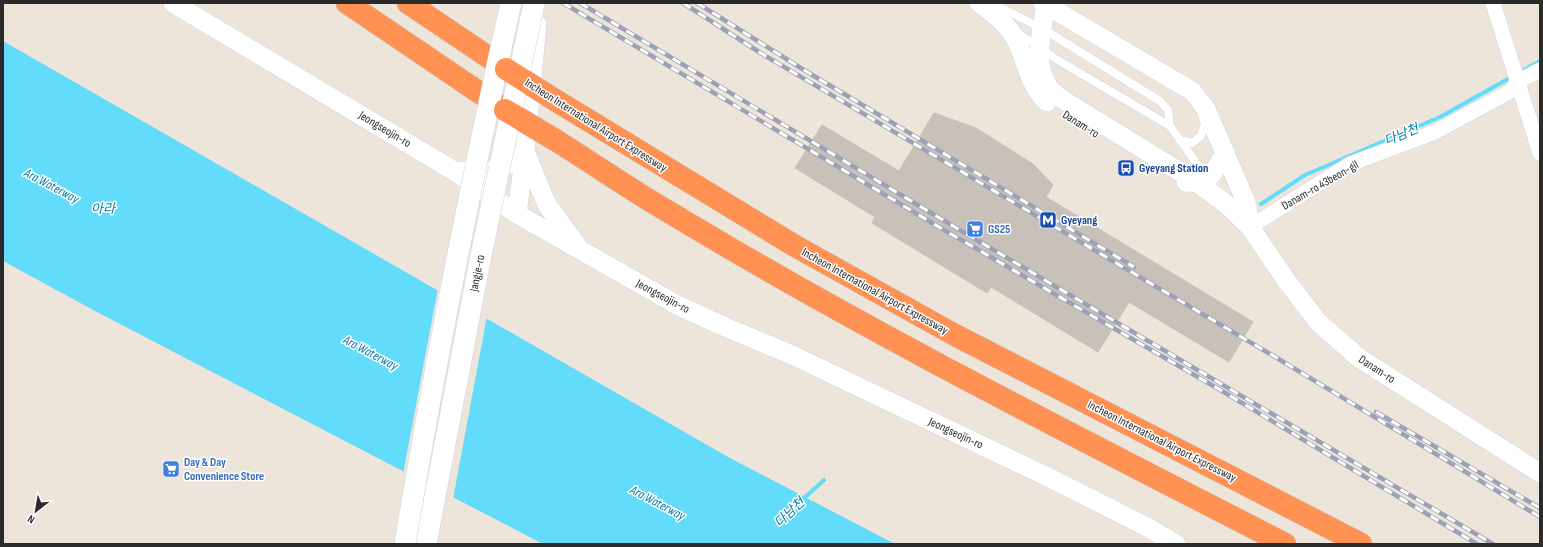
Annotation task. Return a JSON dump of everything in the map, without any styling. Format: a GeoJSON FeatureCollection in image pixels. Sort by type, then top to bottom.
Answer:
{"type":"FeatureCollection","features":[{"type":"Feature","properties":{"kind":"highway"},"geometry":{"type":"LineString","coordinates":[[348,3],[505,110],[668,212],[814,297],[968,381],[1285,544]]}},
{"type":"Feature","properties":{"kind":"highway","name":"Incheon International Airport Expressway"},"geometry":{"type":"LineString","coordinates":[[408,3],[555,100],[795,246],[933,323],[1361,544]]}},
{"type":"Feature","properties":{"kind":"main road","name":"Jangje-ro"},"geometry":{"type":"LineString","coordinates":[[405,544],[446,316],[484,127],[511,3]]}},
{"type":"Feature","properties":{"kind":"main road","name":"Jangje-ro"},"geometry":{"type":"LineString","coordinates":[[426,544],[478,265],[534,3]]}},
{"type":"Feature","properties":{"kind":"street","name":"Jeongseojin-ro"},"geometry":{"type":"LineString","coordinates":[[174,3],[454,171],[517,214],[677,305],[792,355],[1045,475],[1147,527],[1176,544]]}},
{"type":"Feature","properties":{"kind":"street"},"geometry":{"type":"LineString","coordinates":[[517,214],[540,3]]}},
{"type":"Feature","properties":{"kind":"street","name":"Danam-ro"},"geometry":{"type":"LineString","coordinates":[[978,3],[1004,24],[1017,41],[1030,79],[1039,95],[1048,104],[1070,119],[1174,180],[1225,203]]}},
{"type":"Feature","properties":{"kind":"street"},"geometry":{"type":"LineString","coordinates":[[1493,3],[1540,153]]}},
{"type":"Feature","properties":{"kind":"street","name":"Danam-ro"},"geometry":{"type":"LineString","coordinates":[[1250,227],[1246,202],[1206,110],[1192,91],[1044,4],[1043,29],[1039,48],[1040,69],[1050,89],[1068,103],[1202,181],[1250,227],[1286,280],[1318,322],[1359,358],[1540,473]]}},
{"type":"Feature","properties":{"kind":"street","name":"Danam-ro 43beon-gil"},"geometry":{"type":"LineString","coordinates":[[1250,227],[1350,164],[1435,132],[1511,91],[1516,77],[1540,70]]}},
{"type":"Feature","properties":{"kind":"street"},"geometry":{"type":"LineString","coordinates":[[454,171],[485,173],[507,165],[525,151]]}},
{"type":"Feature","properties":{"kind":"street"},"geometry":{"type":"LineString","coordinates":[[525,151],[547,205],[581,250]]}},
{"type":"Feature","properties":{"kind":"street"},"geometry":{"type":"LineString","coordinates":[[1174,180],[1202,181],[1217,170],[1224,152]]}},
{"type":"Feature","properties":{"kind":"lane"},"geometry":{"type":"LineString","coordinates":[[986,3],[1006,10],[1043,29],[1160,101],[1168,110],[1170,126]]}},
{"type":"Feature","properties":{"kind":"lane"},"geometry":{"type":"LineString","coordinates":[[1004,24],[1039,48],[1170,126],[1180,140],[1202,181]]}},
{"type":"Feature","properties":{"kind":"lane"},"geometry":{"type":"LineString","coordinates":[[1180,140],[1192,143],[1201,136],[1205,123],[1192,91]]}},
{"type":"Feature","properties":{"kind":"water","name":"아라"},"geometry":{"type":"Polygon","coordinates":[[[3,41],[728,457],[895,544],[543,544],[95,311],[3,261],[3,41]]]}},
{"type":"Feature","properties":{"kind":"pier"},"geometry":{"type":"Polygon","coordinates":[[[438,288],[487,316],[453,499],[403,474],[438,288]]]}},
{"type":"Feature","properties":{"kind":"building"},"geometry":{"type":"Polygon","coordinates":[[[934,113],[976,128],[1033,164],[1053,185],[1046,197],[1253,322],[1229,362],[1129,302],[1098,352],[991,287],[987,293],[872,223],[875,217],[795,168],[822,125],[899,171],[934,113]]]}},
{"type":"Feature","properties":{"kind":"waterway","name":"다남천"},"geometry":{"type":"LineString","coordinates":[[1261,204],[1305,175],[1440,117],[1540,61]]}},
{"type":"Feature","properties":{"kind":"waterway","name":"다남천"},"geometry":{"type":"LineString","coordinates":[[802,500],[824,480]]}},
{"type":"Feature","properties":{"kind":"railway"},"geometry":{"type":"LineString","coordinates":[[563,3],[944,230],[1222,391],[1477,544]]}},
{"type":"Feature","properties":{"kind":"railway"},"geometry":{"type":"LineString","coordinates":[[580,3],[948,223],[1493,544]]}},
{"type":"Feature","properties":{"kind":"railway"},"geometry":{"type":"LineString","coordinates":[[683,3],[759,52],[1277,358],[1540,517]]}},
{"type":"Feature","properties":{"kind":"railway"},"geometry":{"type":"LineString","coordinates":[[697,3],[804,70],[1134,267]]}},
{"type":"Feature","properties":{"kind":"railway"},"geometry":{"type":"LineString","coordinates":[[1376,412],[1540,508]]}},
{"type":"Feature","properties":{"kind":"place","name":"Gyeyang Station"},"geometry":{"type":"Point","coordinates":[1126,168]}},
{"type":"Feature","properties":{"kind":"place","name":"Gyeyang"},"geometry":{"type":"Point","coordinates":[1048,220]}},
{"type":"Feature","properties":{"kind":"place","name":"GS25"},"geometry":{"type":"Point","coordinates":[975,229]}},
{"type":"Feature","properties":{"kind":"place","name":"Day & Day Convenience Store"},"geometry":{"type":"Point","coordinates":[171,469]}},
{"type":"Feature","properties":{"kind":"water label","name":"Ara Waterway"},"geometry":{"type":"Point","coordinates":[52,185]}},
{"type":"Feature","properties":{"kind":"water label","name":"Ara Waterway"},"geometry":{"type":"Point","coordinates":[371,352]}},
{"type":"Feature","properties":{"kind":"water label","name":"Ara Waterway"},"geometry":{"type":"Point","coordinates":[658,502]}}]}
